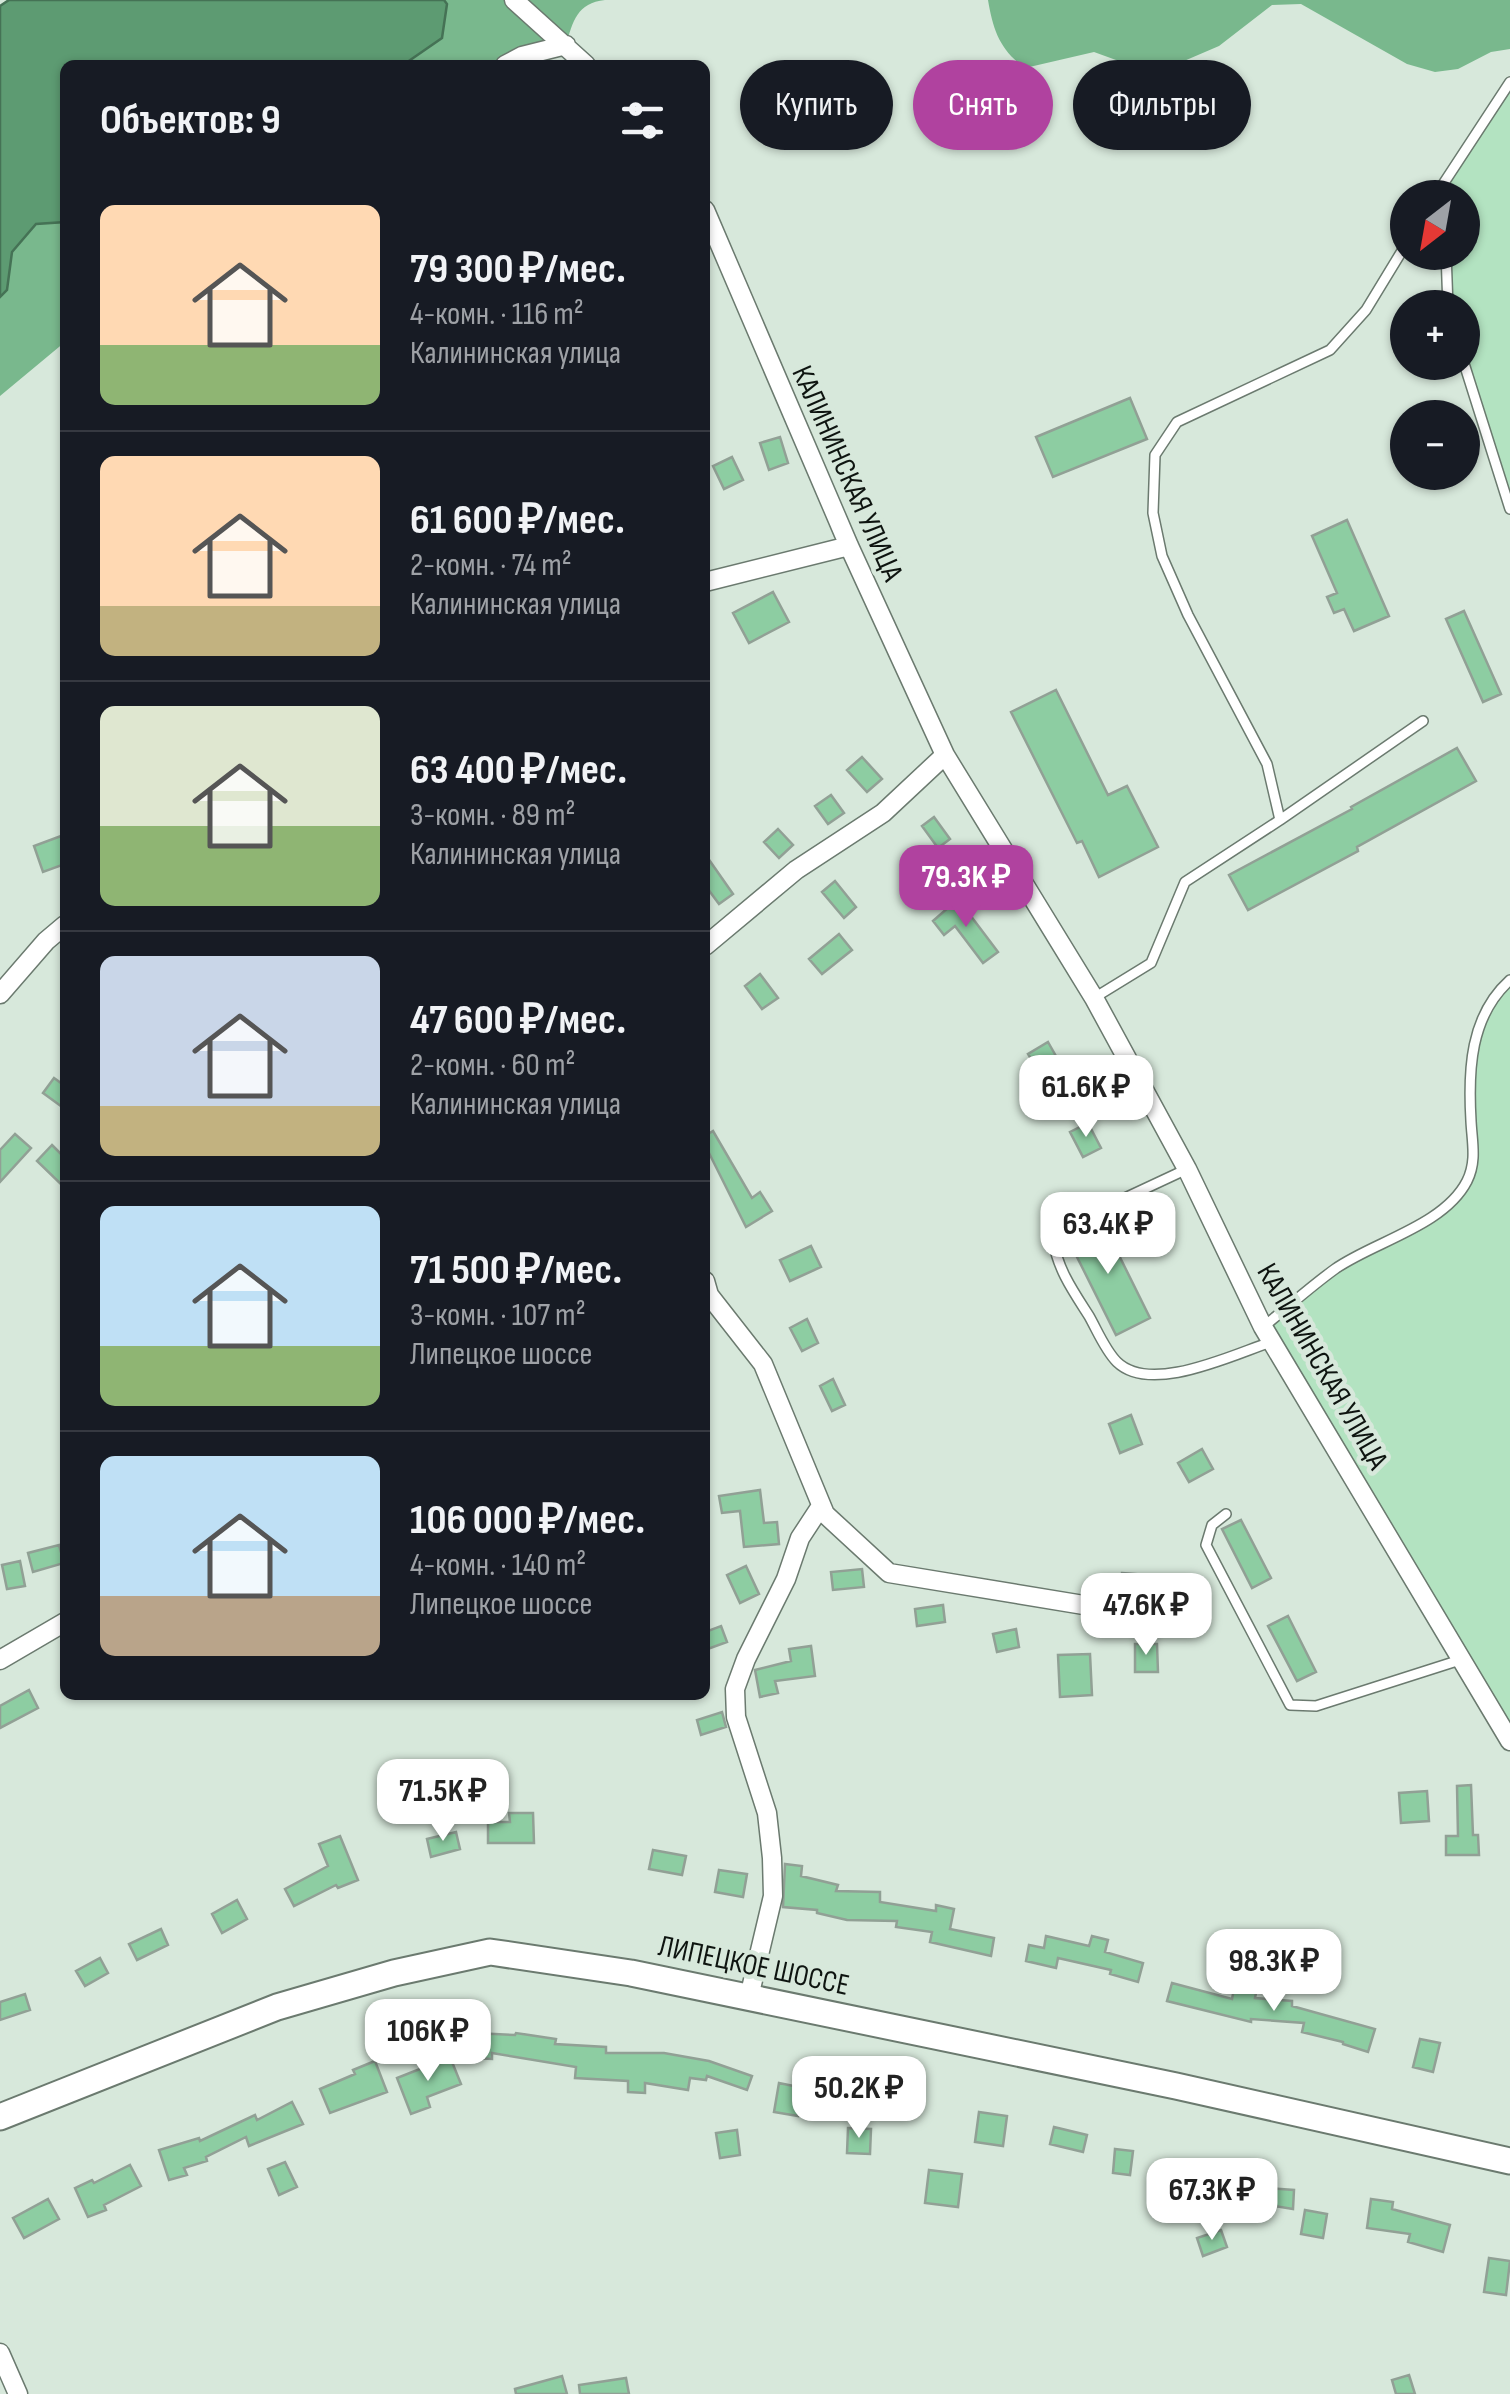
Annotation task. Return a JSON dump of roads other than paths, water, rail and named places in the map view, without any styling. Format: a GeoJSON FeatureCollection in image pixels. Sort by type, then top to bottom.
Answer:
{"type":"FeatureCollection","features":[{"type":"Feature","properties":{"kind":"street"},"geometry":{"type":"LineString","coordinates":[[514,0],[581,60]]}},
{"type":"Feature","properties":{"kind":"street"},"geometry":{"type":"LineString","coordinates":[[514,60],[566,45]]}},
{"type":"Feature","properties":{"kind":"street","name":"КАЛИНИНСКАЯ УЛИЦА"},"geometry":{"type":"LineString","coordinates":[[710,222],[848,546],[945,755],[1094,998],[1187,1169],[1268,1334],[1510,1741]]}},
{"type":"Feature","properties":{"kind":"street"},"geometry":{"type":"LineString","coordinates":[[710,581],[848,546]]}},
{"type":"Feature","properties":{"kind":"street"},"geometry":{"type":"LineString","coordinates":[[710,942],[796,870],[883,814],[945,755]]}},
{"type":"Feature","properties":{"kind":"street"},"geometry":{"type":"LineString","coordinates":[[0,994],[60,929]]}},
{"type":"Feature","properties":{"kind":"street"},"geometry":{"type":"LineString","coordinates":[[710,1296],[763,1364],[825,1514],[888,1572],[1114,1610]]}},
{"type":"Feature","properties":{"kind":"street"},"geometry":{"type":"LineString","coordinates":[[749,1997],[772,1896],[772,1858],[767,1813],[736,1718],[735,1689],[780,1593],[800,1538],[821,1506]]}},
{"type":"Feature","properties":{"kind":"street"},"geometry":{"type":"LineString","coordinates":[[0,1660],[60,1625]]}},
{"type":"Feature","properties":{"kind":"street","name":"ЛИПЕЦКОЕ ШОССЕ"},"geometry":{"type":"LineString","coordinates":[[0,2117],[277,2007],[394,1973],[490,1952],[630,1972],[1195,2090],[1510,2161]]}},
{"type":"Feature","properties":{"kind":"street"},"geometry":{"type":"LineString","coordinates":[[0,2353],[18,2394]]}},
{"type":"Feature","properties":{"kind":"lane"},"geometry":{"type":"LineString","coordinates":[[1445,180],[1510,82]]}},
{"type":"Feature","properties":{"kind":"lane"},"geometry":{"type":"LineString","coordinates":[[1280,820],[1267,764],[1188,615],[1162,556],[1153,512],[1155,455],[1177,422],[1330,350],[1366,310],[1390,270]]}},
{"type":"Feature","properties":{"kind":"lane"},"geometry":{"type":"LineString","coordinates":[[1469,380],[1510,509]]}},
{"type":"Feature","properties":{"kind":"lane"},"geometry":{"type":"LineString","coordinates":[[1094,998],[1151,963],[1185,882],[1423,721]]}},
{"type":"Feature","properties":{"kind":"lane"},"geometry":{"type":"LineString","coordinates":[[1187,1169],[1065,1226],[1054,1240],[1058,1266],[1118,1364],[1144,1374],[1214,1364],[1268,1334],[1338,1267],[1402,1235],[1449,1203],[1467,1182],[1474,1157],[1470,1063],[1476,1035],[1493,996],[1510,980]]}},
{"type":"Feature","properties":{"kind":"lane"},"geometry":{"type":"LineString","coordinates":[[1226,1514],[1212,1525],[1206,1545],[1290,1705],[1316,1706],[1463,1659]]}}]}
